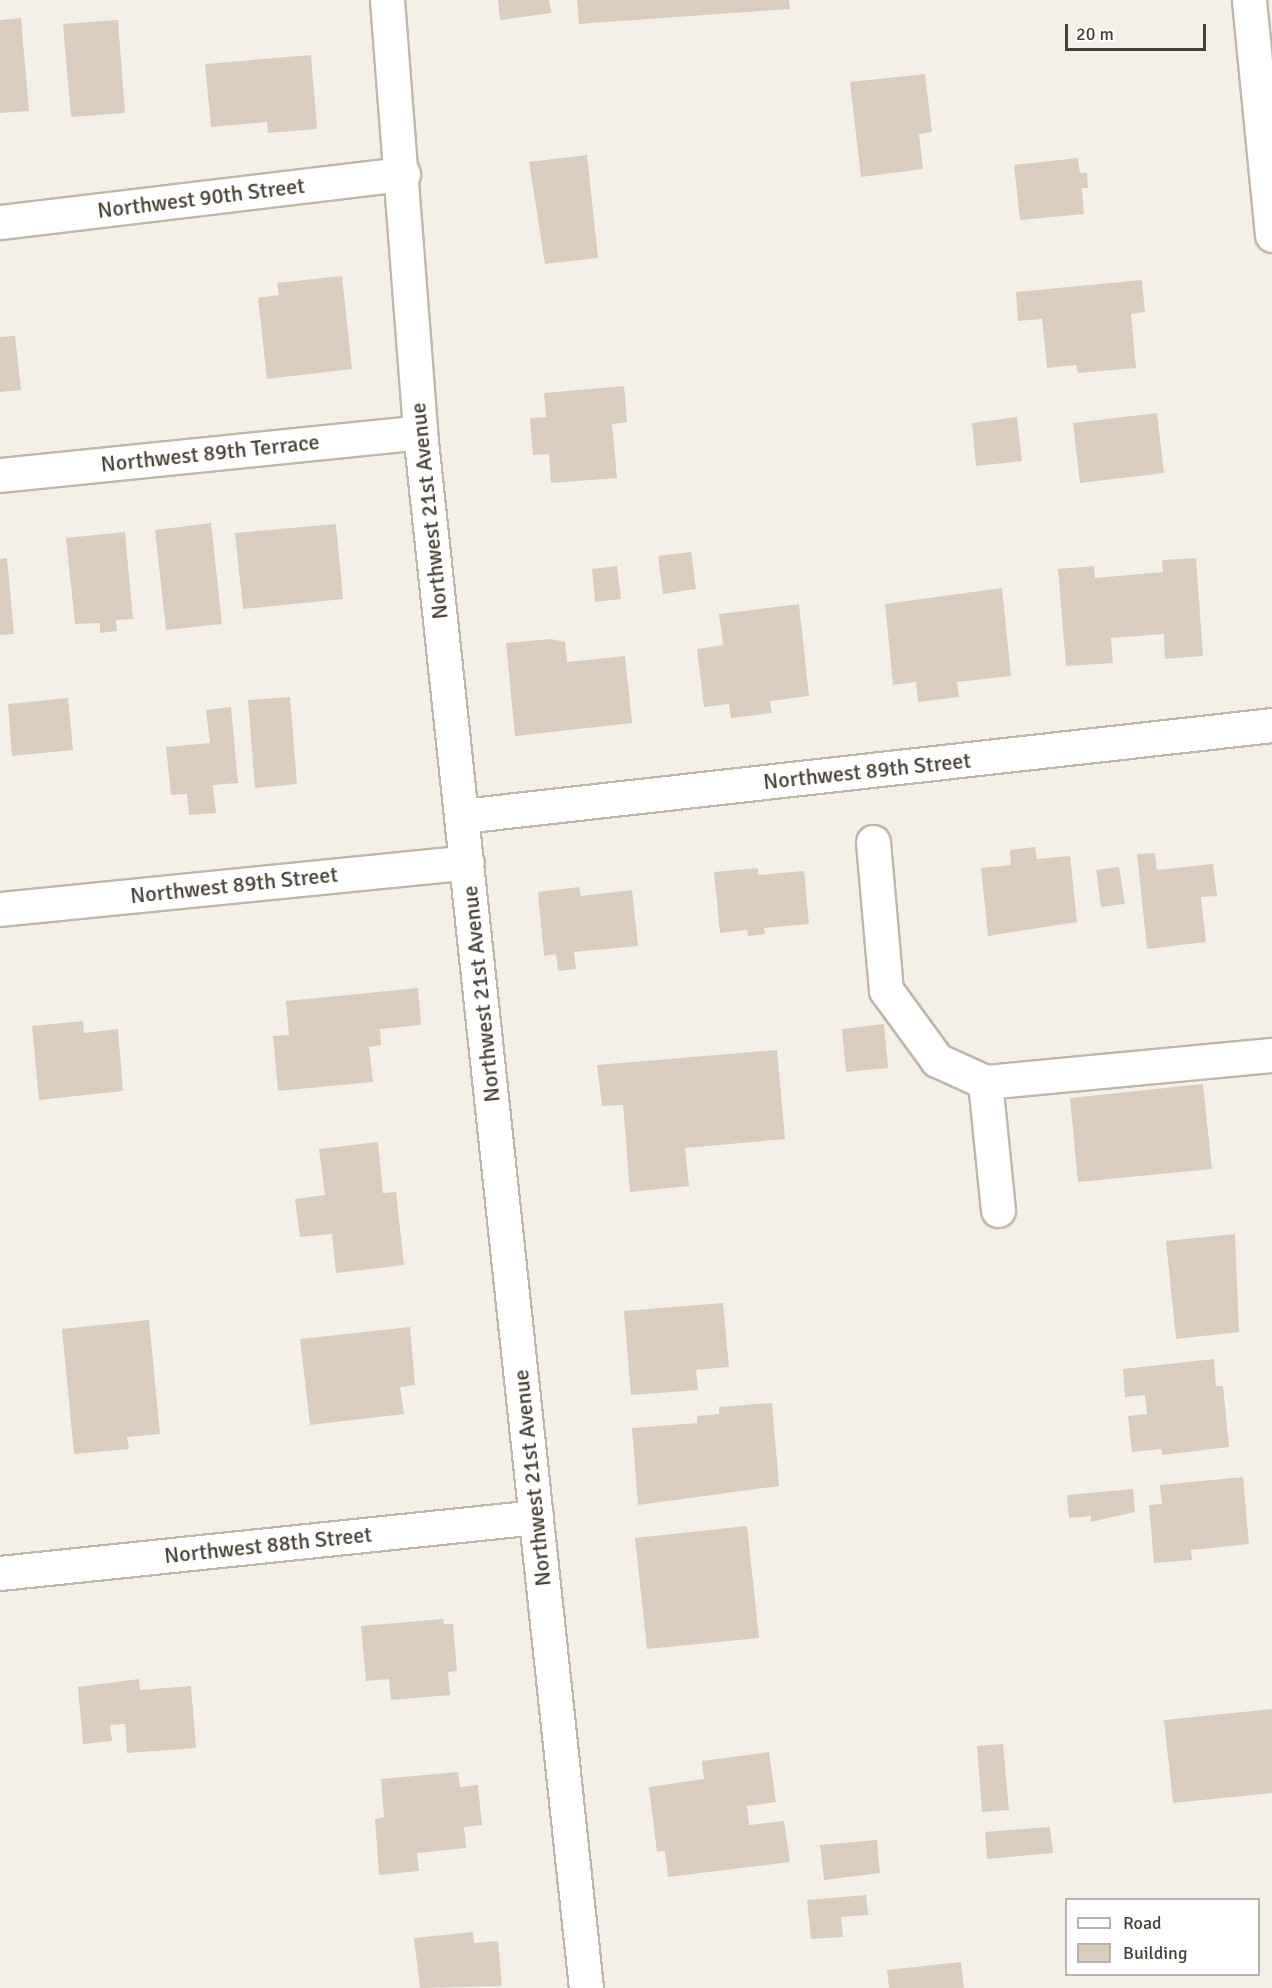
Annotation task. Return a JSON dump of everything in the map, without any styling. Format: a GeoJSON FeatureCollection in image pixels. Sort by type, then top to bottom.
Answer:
{"type":"FeatureCollection","features":[{"type":"Feature","properties":{"kind":"street","name":"Northwest 21st Avenue"},"geometry":{"type":"LineString","coordinates":[[387,0],[403,174],[420,432],[586,1988]]}},
{"type":"Feature","properties":{"kind":"street"},"geometry":{"type":"LineString","coordinates":[[1249,0],[1272,236]]}},
{"type":"Feature","properties":{"kind":"street","name":"Northwest 90th Street"},"geometry":{"type":"LineString","coordinates":[[0,222],[403,174]]}},
{"type":"Feature","properties":{"kind":"street","name":"Northwest 89th Terrace"},"geometry":{"type":"LineString","coordinates":[[0,475],[420,432]]}},
{"type":"Feature","properties":{"kind":"street","name":"Northwest 89th Street"},"geometry":{"type":"LineString","coordinates":[[462,816],[1272,725]]}},
{"type":"Feature","properties":{"kind":"street"},"geometry":{"type":"LineString","coordinates":[[873,842],[886,990],[937,1060],[985,1082],[1272,1055]]}},
{"type":"Feature","properties":{"kind":"street","name":"Northwest 89th Street"},"geometry":{"type":"LineString","coordinates":[[0,909],[467,862]]}},
{"type":"Feature","properties":{"kind":"street"},"geometry":{"type":"LineString","coordinates":[[985,1082],[998,1210]]}},
{"type":"Feature","properties":{"kind":"street","name":"Northwest 88th Street"},"geometry":{"type":"LineString","coordinates":[[0,1573],[536,1517]]}},
{"type":"Feature","properties":{"kind":"building"},"geometry":{"type":"Polygon","coordinates":[[[498,0],[549,0],[551,13],[500,20],[498,0]]]}},
{"type":"Feature","properties":{"kind":"building"},"geometry":{"type":"Polygon","coordinates":[[[577,0],[789,0],[790,9],[579,24],[577,0]]]}},
{"type":"Feature","properties":{"kind":"building"},"geometry":{"type":"Polygon","coordinates":[[[21,18],[29,111],[0,113],[0,20],[21,18]]]}},
{"type":"Feature","properties":{"kind":"building"},"geometry":{"type":"Polygon","coordinates":[[[118,20],[125,113],[71,117],[63,24],[118,20]]]}},
{"type":"Feature","properties":{"kind":"building"},"geometry":{"type":"Polygon","coordinates":[[[311,55],[317,129],[268,133],[267,122],[211,127],[205,64],[311,55]]]}},
{"type":"Feature","properties":{"kind":"building"},"geometry":{"type":"Polygon","coordinates":[[[925,74],[932,132],[919,134],[923,169],[861,177],[850,82],[925,74]]]}},
{"type":"Feature","properties":{"kind":"building"},"geometry":{"type":"Polygon","coordinates":[[[587,155],[598,258],[545,264],[529,162],[587,155]]]}},
{"type":"Feature","properties":{"kind":"building"},"geometry":{"type":"Polygon","coordinates":[[[1078,158],[1080,173],[1087,173],[1088,188],[1082,188],[1084,214],[1020,220],[1014,165],[1078,158]]]}},
{"type":"Feature","properties":{"kind":"building"},"geometry":{"type":"Polygon","coordinates":[[[342,276],[352,369],[267,379],[258,298],[279,295],[277,283],[342,276]]]}},
{"type":"Feature","properties":{"kind":"building"},"geometry":{"type":"Polygon","coordinates":[[[1142,280],[1145,312],[1131,314],[1136,368],[1078,373],[1076,365],[1047,368],[1042,319],[1018,321],[1016,292],[1142,280]]]}},
{"type":"Feature","properties":{"kind":"building"},"geometry":{"type":"Polygon","coordinates":[[[15,336],[21,390],[0,392],[0,337],[15,336]]]}},
{"type":"Feature","properties":{"kind":"building"},"geometry":{"type":"Polygon","coordinates":[[[624,386],[627,422],[612,424],[617,478],[551,483],[549,454],[533,455],[530,418],[546,417],[544,393],[624,386]]]}},
{"type":"Feature","properties":{"kind":"building"},"geometry":{"type":"Polygon","coordinates":[[[1157,413],[1164,473],[1080,483],[1073,423],[1157,413]]]}},
{"type":"Feature","properties":{"kind":"building"},"geometry":{"type":"Polygon","coordinates":[[[1017,417],[1022,461],[976,466],[972,423],[1017,417]]]}},
{"type":"Feature","properties":{"kind":"building"},"geometry":{"type":"Polygon","coordinates":[[[211,523],[222,624],[166,630],[155,530],[211,523]]]}},
{"type":"Feature","properties":{"kind":"building"},"geometry":{"type":"Polygon","coordinates":[[[336,524],[343,599],[243,609],[235,533],[336,524]]]}},
{"type":"Feature","properties":{"kind":"building"},"geometry":{"type":"Polygon","coordinates":[[[125,532],[133,619],[116,620],[117,631],[100,633],[100,623],[75,624],[66,538],[125,532]]]}},
{"type":"Feature","properties":{"kind":"building"},"geometry":{"type":"Polygon","coordinates":[[[691,552],[696,589],[663,594],[658,556],[691,552]]]}},
{"type":"Feature","properties":{"kind":"building"},"geometry":{"type":"Polygon","coordinates":[[[7,558],[14,634],[0,635],[0,559],[7,558]]]}},
{"type":"Feature","properties":{"kind":"building"},"geometry":{"type":"Polygon","coordinates":[[[1196,558],[1203,656],[1165,659],[1164,634],[1111,638],[1113,663],[1066,666],[1058,569],[1094,566],[1095,578],[1163,572],[1162,560],[1196,558]]]}},
{"type":"Feature","properties":{"kind":"building"},"geometry":{"type":"Polygon","coordinates":[[[617,566],[621,599],[595,602],[592,569],[617,566]]]}},
{"type":"Feature","properties":{"kind":"building"},"geometry":{"type":"Polygon","coordinates":[[[1002,588],[1011,676],[957,682],[959,697],[918,702],[916,682],[893,685],[885,604],[1002,588]]]}},
{"type":"Feature","properties":{"kind":"building"},"geometry":{"type":"Polygon","coordinates":[[[799,604],[809,696],[770,701],[772,713],[731,718],[729,704],[704,707],[697,649],[723,645],[719,614],[799,604]]]}},
{"type":"Feature","properties":{"kind":"building"},"geometry":{"type":"Polygon","coordinates":[[[551,639],[565,642],[567,662],[625,656],[632,723],[515,736],[506,643],[551,639]]]}},
{"type":"Feature","properties":{"kind":"building"},"geometry":{"type":"Polygon","coordinates":[[[290,697],[297,784],[255,788],[248,700],[290,697]]]}},
{"type":"Feature","properties":{"kind":"building"},"geometry":{"type":"Polygon","coordinates":[[[68,698],[73,750],[12,756],[8,704],[68,698]]]}},
{"type":"Feature","properties":{"kind":"building"},"geometry":{"type":"Polygon","coordinates":[[[231,707],[238,783],[213,785],[216,813],[189,815],[187,794],[171,795],[166,747],[210,743],[206,710],[231,707]]]}},
{"type":"Feature","properties":{"kind":"building"},"geometry":{"type":"Polygon","coordinates":[[[1035,847],[1037,859],[1070,856],[1077,922],[988,936],[981,868],[1011,865],[1010,850],[1035,847]]]}},
{"type":"Feature","properties":{"kind":"building"},"geometry":{"type":"Polygon","coordinates":[[[1155,853],[1157,870],[1213,864],[1217,896],[1201,897],[1206,942],[1147,949],[1137,854],[1155,853]]]}},
{"type":"Feature","properties":{"kind":"building"},"geometry":{"type":"Polygon","coordinates":[[[1119,867],[1125,904],[1101,907],[1096,870],[1119,867]]]}},
{"type":"Feature","properties":{"kind":"building"},"geometry":{"type":"Polygon","coordinates":[[[758,868],[758,875],[804,871],[809,924],[764,928],[765,934],[748,936],[747,930],[720,933],[714,872],[758,868]]]}},
{"type":"Feature","properties":{"kind":"building"},"geometry":{"type":"Polygon","coordinates":[[[579,887],[581,896],[632,890],[638,946],[574,952],[576,969],[558,971],[556,954],[544,956],[538,892],[579,887]]]}},
{"type":"Feature","properties":{"kind":"building"},"geometry":{"type":"Polygon","coordinates":[[[418,988],[421,1025],[380,1029],[381,1045],[369,1047],[373,1082],[278,1091],[273,1036],[289,1035],[286,1001],[418,988]]]}},
{"type":"Feature","properties":{"kind":"building"},"geometry":{"type":"Polygon","coordinates":[[[83,1021],[84,1033],[118,1029],[123,1091],[39,1100],[32,1026],[83,1021]]]}},
{"type":"Feature","properties":{"kind":"building"},"geometry":{"type":"Polygon","coordinates":[[[884,1024],[888,1068],[846,1072],[842,1029],[884,1024]]]}},
{"type":"Feature","properties":{"kind":"building"},"geometry":{"type":"Polygon","coordinates":[[[777,1050],[785,1139],[685,1148],[689,1186],[630,1192],[623,1105],[602,1106],[597,1065],[777,1050]]]}},
{"type":"Feature","properties":{"kind":"building"},"geometry":{"type":"Polygon","coordinates":[[[1203,1084],[1212,1169],[1078,1182],[1070,1098],[1203,1084]]]}},
{"type":"Feature","properties":{"kind":"building"},"geometry":{"type":"Polygon","coordinates":[[[378,1142],[383,1193],[396,1192],[404,1265],[336,1273],[332,1234],[300,1237],[295,1199],[325,1195],[319,1149],[378,1142]]]}},
{"type":"Feature","properties":{"kind":"building"},"geometry":{"type":"Polygon","coordinates":[[[1235,1234],[1239,1332],[1176,1339],[1166,1241],[1235,1234]]]}},
{"type":"Feature","properties":{"kind":"building"},"geometry":{"type":"Polygon","coordinates":[[[723,1303],[729,1367],[696,1370],[698,1390],[631,1395],[624,1311],[723,1303]]]}},
{"type":"Feature","properties":{"kind":"building"},"geometry":{"type":"Polygon","coordinates":[[[149,1320],[160,1434],[127,1437],[129,1449],[74,1454],[62,1329],[149,1320]]]}},
{"type":"Feature","properties":{"kind":"building"},"geometry":{"type":"Polygon","coordinates":[[[410,1327],[415,1385],[400,1387],[404,1414],[310,1425],[300,1339],[410,1327]]]}},
{"type":"Feature","properties":{"kind":"building"},"geometry":{"type":"Polygon","coordinates":[[[1214,1359],[1216,1386],[1223,1386],[1229,1447],[1162,1455],[1161,1449],[1132,1452],[1128,1416],[1147,1414],[1145,1395],[1125,1397],[1123,1369],[1214,1359]]]}},
{"type":"Feature","properties":{"kind":"building"},"geometry":{"type":"Polygon","coordinates":[[[772,1403],[779,1486],[638,1505],[632,1428],[697,1423],[697,1416],[719,1414],[719,1407],[772,1403]]]}},
{"type":"Feature","properties":{"kind":"building"},"geometry":{"type":"Polygon","coordinates":[[[1243,1477],[1249,1544],[1191,1550],[1192,1560],[1154,1563],[1149,1505],[1162,1504],[1160,1485],[1243,1477]]]}},
{"type":"Feature","properties":{"kind":"building"},"geometry":{"type":"Polygon","coordinates":[[[1133,1489],[1135,1512],[1091,1522],[1091,1516],[1069,1518],[1067,1495],[1133,1489]]]}},
{"type":"Feature","properties":{"kind":"building"},"geometry":{"type":"Polygon","coordinates":[[[747,1526],[759,1638],[647,1649],[635,1538],[747,1526]]]}},
{"type":"Feature","properties":{"kind":"building"},"geometry":{"type":"Polygon","coordinates":[[[443,1619],[444,1624],[453,1624],[457,1671],[448,1672],[450,1695],[391,1700],[389,1679],[366,1681],[361,1626],[443,1619]]]}},
{"type":"Feature","properties":{"kind":"building"},"geometry":{"type":"Polygon","coordinates":[[[139,1679],[140,1690],[191,1686],[196,1748],[127,1753],[125,1724],[110,1725],[112,1741],[83,1744],[78,1687],[139,1679]]]}},
{"type":"Feature","properties":{"kind":"building"},"geometry":{"type":"Polygon","coordinates":[[[1272,1709],[1272,1793],[1173,1803],[1164,1720],[1272,1709]]]}},
{"type":"Feature","properties":{"kind":"building"},"geometry":{"type":"Polygon","coordinates":[[[1003,1744],[1009,1810],[982,1812],[977,1746],[1003,1744]]]}},
{"type":"Feature","properties":{"kind":"building"},"geometry":{"type":"Polygon","coordinates":[[[769,1752],[776,1802],[747,1806],[749,1825],[784,1821],[790,1862],[668,1877],[665,1851],[657,1852],[649,1787],[704,1779],[702,1761],[769,1752]]]}},
{"type":"Feature","properties":{"kind":"building"},"geometry":{"type":"Polygon","coordinates":[[[458,1772],[460,1787],[478,1785],[482,1825],[464,1827],[466,1848],[417,1853],[419,1871],[379,1875],[375,1819],[384,1817],[381,1779],[458,1772]]]}},
{"type":"Feature","properties":{"kind":"building"},"geometry":{"type":"Polygon","coordinates":[[[1050,1827],[1053,1853],[987,1859],[985,1832],[1050,1827]]]}},
{"type":"Feature","properties":{"kind":"building"},"geometry":{"type":"Polygon","coordinates":[[[877,1840],[880,1873],[824,1880],[820,1845],[877,1840]]]}},
{"type":"Feature","properties":{"kind":"building"},"geometry":{"type":"Polygon","coordinates":[[[866,1895],[868,1915],[841,1917],[843,1937],[811,1939],[807,1900],[866,1895]]]}},
{"type":"Feature","properties":{"kind":"building"},"geometry":{"type":"Polygon","coordinates":[[[473,1932],[474,1943],[498,1941],[502,1986],[420,1988],[414,1938],[473,1932]]]}},
{"type":"Feature","properties":{"kind":"building"},"geometry":{"type":"Polygon","coordinates":[[[961,1962],[964,1988],[889,1988],[887,1970],[961,1962]]]}}]}
